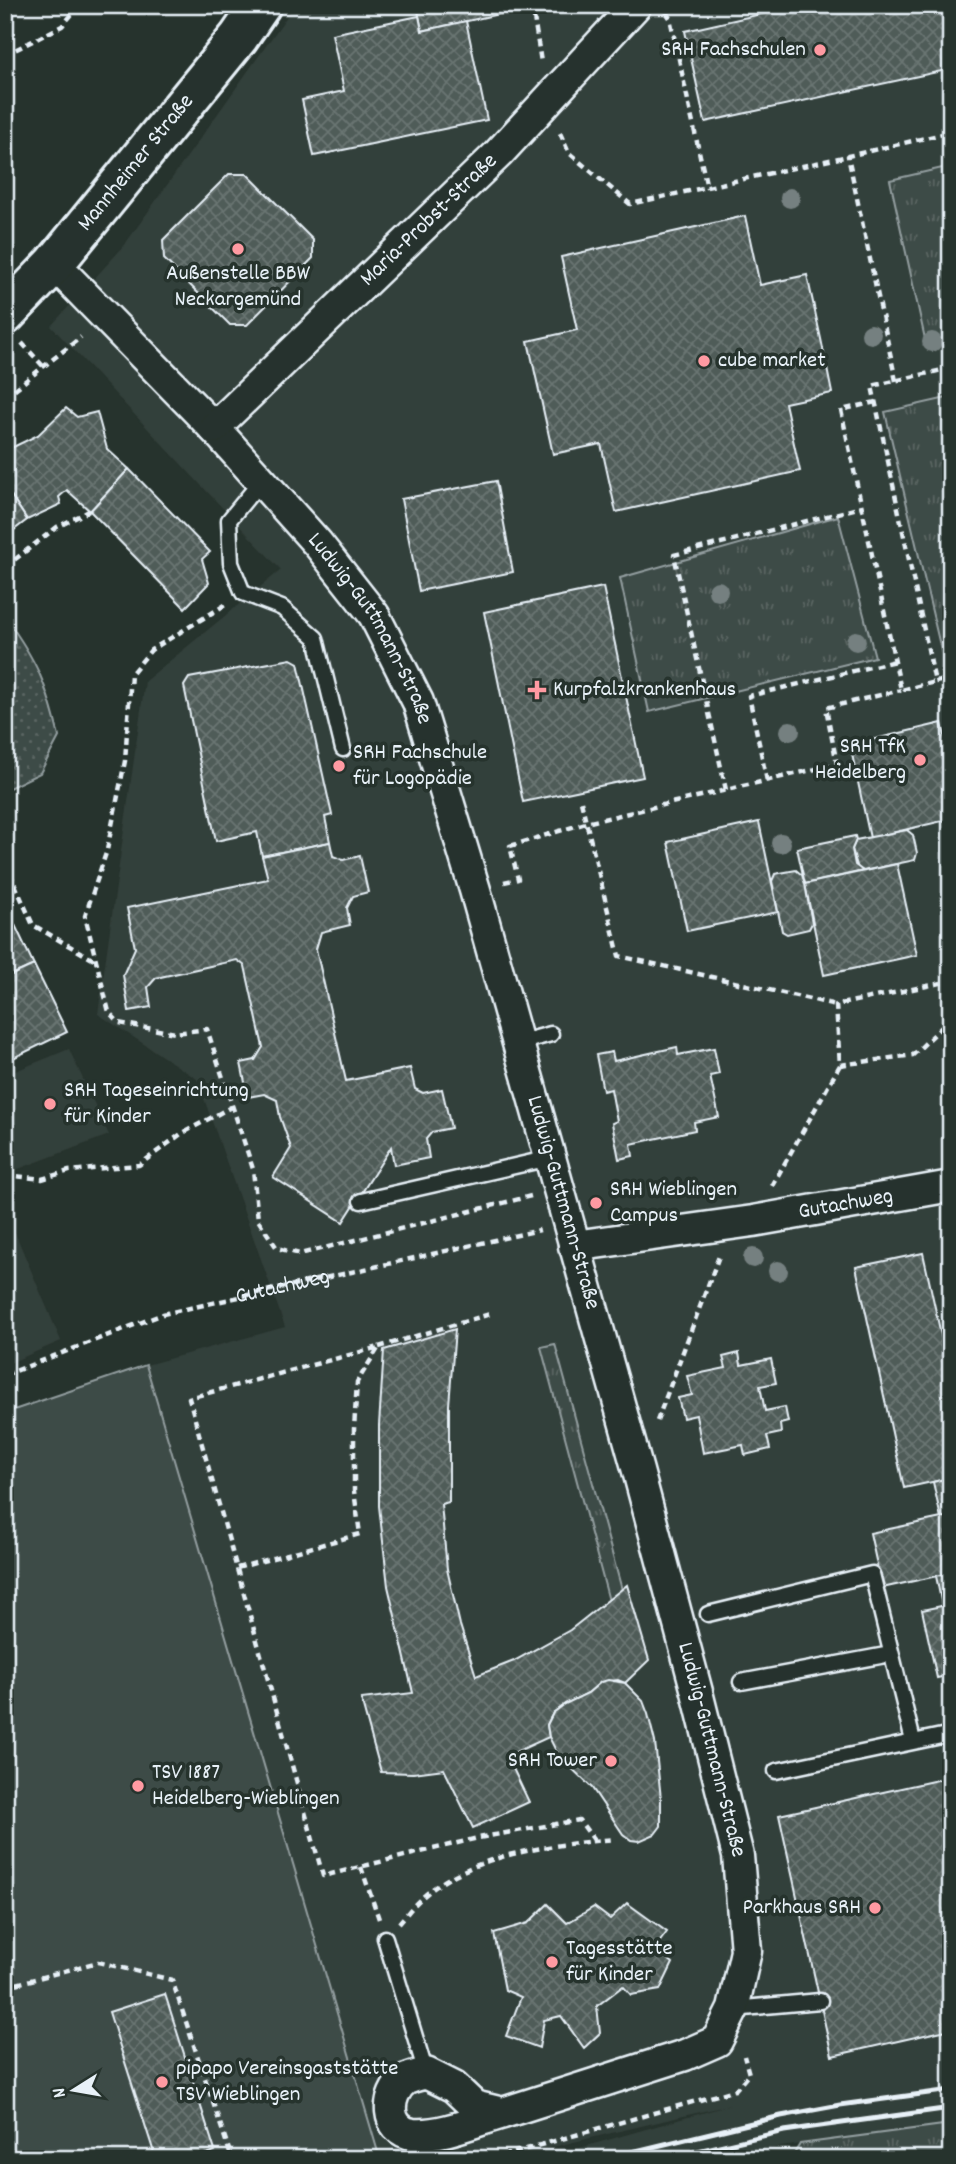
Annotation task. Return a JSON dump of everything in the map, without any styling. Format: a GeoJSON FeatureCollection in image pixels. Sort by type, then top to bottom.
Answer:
{"type":"FeatureCollection","features":[{"type":"Feature","properties":{"kind":"street","name":"Mannheimer Straße"},"geometry":{"type":"LineString","coordinates":[[5,315],[54,264],[239,37],[261,5]]}},
{"type":"Feature","properties":{"kind":"street","name":"Maria-Probst-Straße"},"geometry":{"type":"LineString","coordinates":[[214,428],[498,154],[636,5]]}},
{"type":"Feature","properties":{"kind":"street","name":"Ludwig-Guttmann-Straße"},"geometry":{"type":"LineString","coordinates":[[54,264],[214,428],[318,544],[374,615],[418,702],[475,890],[638,1471],[738,1856],[746,1951],[733,2009],[717,2041],[685,2054],[445,2130],[415,2134],[402,2132],[391,2119],[391,2102],[404,2081],[425,2073]]}},
{"type":"Feature","properties":{"kind":"street","name":"Gutachweg"},"geometry":{"type":"LineString","coordinates":[[571,1236],[742,1222],[951,1186]]}},
{"type":"Feature","properties":{"kind":"street"},"geometry":{"type":"LineString","coordinates":[[425,2073],[454,2087],[474,2105],[503,2113]]}},
{"type":"Feature","properties":{"kind":"lane"},"geometry":{"type":"LineString","coordinates":[[261,481],[229,520],[231,563],[243,593],[282,608],[316,638],[343,749]]}},
{"type":"Feature","properties":{"kind":"lane"},"geometry":{"type":"LineString","coordinates":[[517,1044],[551,1034]]}},
{"type":"Feature","properties":{"kind":"lane"},"geometry":{"type":"LineString","coordinates":[[361,1201],[550,1158]]}},
{"type":"Feature","properties":{"kind":"lane"},"geometry":{"type":"LineString","coordinates":[[708,1614],[872,1574],[913,1741]]}},
{"type":"Feature","properties":{"kind":"lane"},"geometry":{"type":"LineString","coordinates":[[741,1682],[891,1654]]}},
{"type":"Feature","properties":{"kind":"lane"},"geometry":{"type":"LineString","coordinates":[[776,1771],[951,1734]]}},
{"type":"Feature","properties":{"kind":"lane"},"geometry":{"type":"LineString","coordinates":[[385,1938],[425,2073]]}},
{"type":"Feature","properties":{"kind":"lane"},"geometry":{"type":"LineString","coordinates":[[733,2009],[820,2001]]}},
{"type":"Feature","properties":{"kind":"path"},"geometry":{"type":"LineString","coordinates":[[5,55],[61,26],[80,5]]}},
{"type":"Feature","properties":{"kind":"path"},"geometry":{"type":"LineString","coordinates":[[532,5],[546,103],[569,153],[630,204],[951,132]]}},
{"type":"Feature","properties":{"kind":"path"},"geometry":{"type":"LineString","coordinates":[[661,5],[670,18],[707,188]]}},
{"type":"Feature","properties":{"kind":"path"},"geometry":{"type":"LineString","coordinates":[[848,156],[896,381]]}},
{"type":"Feature","properties":{"kind":"path"},"geometry":{"type":"LineString","coordinates":[[5,397],[105,318]]}},
{"type":"Feature","properties":{"kind":"path"},"geometry":{"type":"LineString","coordinates":[[935,682],[872,386],[951,368]]}},
{"type":"Feature","properties":{"kind":"path"},"geometry":{"type":"LineString","coordinates":[[876,402],[841,410],[901,690]]}},
{"type":"Feature","properties":{"kind":"path"},"geometry":{"type":"LineString","coordinates":[[726,790],[674,555],[862,507]]}},
{"type":"Feature","properties":{"kind":"path"},"geometry":{"type":"LineString","coordinates":[[5,567],[57,527],[89,511]]}},
{"type":"Feature","properties":{"kind":"path"},"geometry":{"type":"LineString","coordinates":[[243,593],[151,650],[131,674],[125,761],[107,850],[85,916],[109,1012],[119,1023],[175,1033],[207,1029],[253,1169],[258,1220],[277,1248],[300,1254],[558,1189]]}},
{"type":"Feature","properties":{"kind":"path"},"geometry":{"type":"LineString","coordinates":[[767,781],[749,696],[895,662]]}},
{"type":"Feature","properties":{"kind":"path"},"geometry":{"type":"LineString","coordinates":[[475,890],[518,879],[510,846],[586,823],[837,764],[826,708],[951,680]]}},
{"type":"Feature","properties":{"kind":"path"},"geometry":{"type":"LineString","coordinates":[[581,801],[619,956],[836,1005],[951,981]]}},
{"type":"Feature","properties":{"kind":"path"},"geometry":{"type":"LineString","coordinates":[[5,862],[33,925],[95,961]]}},
{"type":"Feature","properties":{"kind":"path"},"geometry":{"type":"LineString","coordinates":[[638,1471],[742,1222],[840,1065],[836,1005]]}},
{"type":"Feature","properties":{"kind":"path"},"geometry":{"type":"LineString","coordinates":[[840,1065],[912,1055],[951,1018]]}},
{"type":"Feature","properties":{"kind":"path"},"geometry":{"type":"LineString","coordinates":[[5,1175],[42,1180],[69,1171],[139,1165],[181,1134],[231,1107]]}},
{"type":"Feature","properties":{"kind":"path","name":"Gutachweg"},"geometry":{"type":"LineString","coordinates":[[5,1375],[163,1314],[571,1236]]}},
{"type":"Feature","properties":{"kind":"path"},"geometry":{"type":"LineString","coordinates":[[490,1314],[189,1398],[323,1876],[478,1838],[579,1820],[595,1841]]}},
{"type":"Feature","properties":{"kind":"path"},"geometry":{"type":"LineString","coordinates":[[237,1569],[360,1534],[354,1491],[357,1382],[379,1347]]}},
{"type":"Feature","properties":{"kind":"path"},"geometry":{"type":"LineString","coordinates":[[361,1867],[385,1938],[425,1894],[460,1873],[503,1857],[543,1848],[615,1839]]}},
{"type":"Feature","properties":{"kind":"path"},"geometry":{"type":"LineString","coordinates":[[5,1987],[98,1962],[172,1980],[232,2159]]}},
{"type":"Feature","properties":{"kind":"path"},"geometry":{"type":"LineString","coordinates":[[491,2159],[735,2090],[748,2074],[733,2009]]}},
{"type":"Feature","properties":{"kind":"shaded area","name":"SRH Wieblingen Campus"},"geometry":{"type":"Polygon","coordinates":[[[295,5],[951,5],[951,2124],[708,2159],[541,2159],[730,2105],[502,2159],[380,2159],[146,1365],[285,1327],[197,1079],[98,1014],[145,681],[281,570],[51,326],[123,247],[295,5]]]}},
{"type":"Feature","properties":{"kind":"shaded area","name":"SRH Tageseinrichtung für Kinder"},"geometry":{"type":"Polygon","coordinates":[[[69,1049],[109,1135],[5,1174],[5,1069],[8,1074],[69,1049]]]}},
{"type":"Feature","properties":{"kind":"shaded area"},"geometry":{"type":"Polygon","coordinates":[[[5,1209],[61,1341],[5,1365],[5,1209]]]}},
{"type":"Feature","properties":{"kind":"green space"},"geometry":{"type":"Polygon","coordinates":[[[951,166],[951,342],[927,348],[890,180],[951,166]]]}},
{"type":"Feature","properties":{"kind":"green space"},"geometry":{"type":"Polygon","coordinates":[[[951,397],[951,670],[946,671],[885,412],[951,397]]]}},
{"type":"Feature","properties":{"kind":"green space"},"geometry":{"type":"Polygon","coordinates":[[[838,516],[875,657],[649,712],[620,578],[838,516]]]}},
{"type":"Feature","properties":{"kind":"green space"},"geometry":{"type":"Polygon","coordinates":[[[5,617],[40,674],[59,737],[40,773],[5,790],[5,617]]]}},
{"type":"Feature","properties":{"kind":"green space"},"geometry":{"type":"Polygon","coordinates":[[[555,1344],[622,1590],[609,1601],[541,1347],[555,1344]]]}},
{"type":"Feature","properties":{"kind":"green space","name":"TSV 1887 Heidelberg-Wieblingen"},"geometry":{"type":"Polygon","coordinates":[[[146,1365],[380,2159],[5,2159],[5,1413],[146,1365]]]}},
{"type":"Feature","properties":{"kind":"green space"},"geometry":{"type":"Polygon","coordinates":[[[951,2124],[951,2159],[791,2159],[800,2144],[951,2124]]]}},
{"type":"Feature","properties":{"kind":"building"},"geometry":{"type":"Polygon","coordinates":[[[417,5],[507,5],[508,12],[422,31],[417,5]]]}},
{"type":"Feature","properties":{"kind":"building","name":"SRH Fachschulen"},"geometry":{"type":"Polygon","coordinates":[[[801,5],[946,5],[951,29],[951,69],[705,122],[685,31],[801,5]]]}},
{"type":"Feature","properties":{"kind":"building"},"geometry":{"type":"Polygon","coordinates":[[[419,16],[422,31],[466,21],[487,120],[314,156],[302,100],[344,91],[332,34],[419,16]]]}},
{"type":"Feature","properties":{"kind":"building","name":"Außenstelle BBW Neckargemünd"},"geometry":{"type":"Polygon","coordinates":[[[229,174],[247,174],[313,240],[313,258],[247,325],[230,325],[164,259],[163,240],[229,174]]]}},
{"type":"Feature","properties":{"kind":"building"},"geometry":{"type":"Polygon","coordinates":[[[745,216],[760,285],[807,275],[821,339],[832,393],[785,403],[800,471],[616,512],[601,444],[553,454],[528,341],[577,330],[561,257],[745,216]]]}},
{"type":"Feature","properties":{"kind":"building"},"geometry":{"type":"Polygon","coordinates":[[[66,408],[77,417],[97,412],[107,449],[129,469],[90,511],[67,490],[59,497],[61,504],[27,520],[5,486],[5,451],[38,435],[66,408]]]}},
{"type":"Feature","properties":{"kind":"building"},"geometry":{"type":"Polygon","coordinates":[[[129,469],[210,552],[202,559],[209,583],[185,608],[90,511],[129,469]]]}},
{"type":"Feature","properties":{"kind":"building"},"geometry":{"type":"Polygon","coordinates":[[[496,481],[513,572],[419,591],[401,499],[496,481]]]}},
{"type":"Feature","properties":{"kind":"building"},"geometry":{"type":"Polygon","coordinates":[[[5,486],[27,520],[5,537],[5,486]]]}},
{"type":"Feature","properties":{"kind":"building"},"geometry":{"type":"Polygon","coordinates":[[[603,587],[643,777],[523,802],[484,612],[603,587]]]}},
{"type":"Feature","properties":{"kind":"building"},"geometry":{"type":"Polygon","coordinates":[[[291,659],[298,663],[332,815],[325,817],[330,842],[262,856],[257,832],[216,841],[184,686],[189,678],[291,659]]]}},
{"type":"Feature","properties":{"kind":"building"},"geometry":{"type":"Polygon","coordinates":[[[942,723],[951,766],[951,819],[870,838],[850,745],[942,723]]]}},
{"type":"Feature","properties":{"kind":"building"},"geometry":{"type":"Polygon","coordinates":[[[759,822],[778,912],[687,931],[668,842],[759,822]]]}},
{"type":"Feature","properties":{"kind":"building"},"geometry":{"type":"Polygon","coordinates":[[[907,830],[913,835],[917,853],[915,860],[863,871],[858,869],[852,849],[856,840],[907,830]]]}},
{"type":"Feature","properties":{"kind":"building"},"geometry":{"type":"Polygon","coordinates":[[[855,836],[852,849],[855,865],[863,871],[805,884],[797,848],[855,836]]]}},
{"type":"Feature","properties":{"kind":"building"},"geometry":{"type":"Polygon","coordinates":[[[330,842],[333,856],[343,860],[360,856],[368,892],[353,896],[347,908],[350,925],[321,932],[316,949],[346,1081],[410,1068],[415,1089],[423,1093],[442,1089],[451,1128],[432,1132],[426,1139],[429,1158],[394,1165],[391,1147],[343,1222],[273,1177],[291,1148],[277,1100],[264,1094],[248,1097],[241,1063],[255,1060],[263,1047],[245,966],[237,960],[156,978],[148,987],[151,1007],[129,1011],[123,975],[135,948],[127,908],[268,879],[262,856],[330,842]]]}},
{"type":"Feature","properties":{"kind":"building"},"geometry":{"type":"Polygon","coordinates":[[[897,864],[917,955],[824,975],[805,884],[897,864]]]}},
{"type":"Feature","properties":{"kind":"building"},"geometry":{"type":"Polygon","coordinates":[[[796,870],[802,875],[805,884],[812,923],[809,929],[787,934],[782,931],[772,881],[775,874],[796,870]]]}},
{"type":"Feature","properties":{"kind":"building"},"geometry":{"type":"Polygon","coordinates":[[[5,904],[34,965],[5,978],[5,904]]]}},
{"type":"Feature","properties":{"kind":"building"},"geometry":{"type":"Polygon","coordinates":[[[34,965],[67,1032],[7,1061],[5,978],[34,965]]]}},
{"type":"Feature","properties":{"kind":"building"},"geometry":{"type":"Polygon","coordinates":[[[677,1047],[678,1055],[714,1048],[719,1074],[710,1076],[719,1117],[694,1122],[695,1130],[631,1144],[633,1156],[619,1159],[612,1123],[617,1121],[611,1089],[603,1091],[596,1055],[612,1052],[614,1061],[677,1047]]]}},
{"type":"Feature","properties":{"kind":"building"},"geometry":{"type":"Polygon","coordinates":[[[923,1253],[951,1380],[951,1478],[904,1488],[856,1267],[923,1253]]]}},
{"type":"Feature","properties":{"kind":"building"},"geometry":{"type":"Polygon","coordinates":[[[455,1329],[449,1405],[449,1502],[441,1504],[447,1569],[460,1625],[476,1676],[514,1661],[570,1630],[627,1585],[649,1660],[625,1683],[618,1680],[601,1682],[588,1693],[565,1704],[553,1713],[547,1725],[549,1737],[507,1756],[529,1802],[473,1828],[444,1769],[413,1773],[381,1772],[361,1699],[413,1693],[388,1586],[379,1506],[379,1425],[384,1350],[455,1329]]]}},
{"type":"Feature","properties":{"kind":"building"},"geometry":{"type":"Polygon","coordinates":[[[739,1353],[741,1365],[771,1359],[776,1383],[760,1386],[765,1411],[785,1407],[788,1422],[780,1424],[781,1433],[767,1436],[770,1449],[745,1455],[743,1445],[703,1453],[696,1415],[683,1418],[678,1398],[692,1395],[687,1376],[726,1368],[723,1357],[739,1353]]]}},
{"type":"Feature","properties":{"kind":"building"},"geometry":{"type":"Polygon","coordinates":[[[944,1479],[951,1516],[941,1518],[933,1482],[944,1479]]]}},
{"type":"Feature","properties":{"kind":"building"},"geometry":{"type":"Polygon","coordinates":[[[951,1516],[951,1573],[882,1588],[870,1533],[951,1516]]]}},
{"type":"Feature","properties":{"kind":"building"},"geometry":{"type":"Polygon","coordinates":[[[951,1573],[951,1604],[942,1605],[936,1576],[951,1573]]]}},
{"type":"Feature","properties":{"kind":"building"},"geometry":{"type":"Polygon","coordinates":[[[951,1604],[951,1675],[937,1678],[922,1610],[951,1604]]]}},
{"type":"Feature","properties":{"kind":"building","name":"SRH Tower"},"geometry":{"type":"Polygon","coordinates":[[[608,1680],[625,1683],[643,1701],[655,1742],[661,1826],[655,1834],[639,1841],[631,1840],[623,1834],[592,1788],[558,1755],[549,1737],[547,1725],[553,1713],[608,1680]]]}},
{"type":"Feature","properties":{"kind":"building","name":"Parkhaus SRH"},"geometry":{"type":"Polygon","coordinates":[[[951,1777],[951,2029],[832,2056],[779,1815],[951,1777]]]}},
{"type":"Feature","properties":{"kind":"building"},"geometry":{"type":"Polygon","coordinates":[[[627,1903],[667,1932],[655,1948],[673,1963],[660,1990],[631,1995],[623,1986],[597,2006],[600,2033],[584,2048],[561,2016],[544,2020],[539,2048],[506,2036],[521,1997],[505,1990],[494,1933],[528,1923],[548,1904],[567,1923],[594,1907],[610,1919],[627,1903]]]}},
{"type":"Feature","properties":{"kind":"building","name":"pipapo Vereinsgaststätte TSV Wieblingen"},"geometry":{"type":"Polygon","coordinates":[[[165,1994],[215,2151],[193,2159],[156,2159],[109,2012],[165,1994]]]}},
{"type":"Feature","properties":{"kind":"railway"},"geometry":{"type":"LineString","coordinates":[[603,2159],[781,2116],[951,2090]]}},
{"type":"Feature","properties":{"kind":"railway"},"geometry":{"type":"LineString","coordinates":[[663,2159],[784,2131],[951,2108]]}},
{"type":"Feature","properties":{"kind":"place","name":"SRH Fachschulen"},"geometry":{"type":"Point","coordinates":[820,50]}},
{"type":"Feature","properties":{"kind":"place","name":"Außenstelle BBW Neckargemünd"},"geometry":{"type":"Point","coordinates":[238,249]}},
{"type":"Feature","properties":{"kind":"place","name":"cube market"},"geometry":{"type":"Point","coordinates":[704,361]}},
{"type":"Feature","properties":{"kind":"place","name":"Kurpfalzkrankenhaus"},"geometry":{"type":"Point","coordinates":[537,690]}},
{"type":"Feature","properties":{"kind":"place","name":"SRH TfK Heidelberg"},"geometry":{"type":"Point","coordinates":[920,760]}},
{"type":"Feature","properties":{"kind":"place","name":"SRH Fachschule für Logopädie"},"geometry":{"type":"Point","coordinates":[339,766]}},
{"type":"Feature","properties":{"kind":"place","name":"SRH Tageseinrichtung für Kinder"},"geometry":{"type":"Point","coordinates":[50,1104]}},
{"type":"Feature","properties":{"kind":"place","name":"SRH Wieblingen Campus"},"geometry":{"type":"Point","coordinates":[596,1203]}},
{"type":"Feature","properties":{"kind":"place","name":"SRH Tower"},"geometry":{"type":"Point","coordinates":[611,1761]}},
{"type":"Feature","properties":{"kind":"place","name":"TSV 1887 Heidelberg-Wieblingen"},"geometry":{"type":"Point","coordinates":[138,1786]}},
{"type":"Feature","properties":{"kind":"place","name":"Parkhaus SRH"},"geometry":{"type":"Point","coordinates":[875,1908]}},
{"type":"Feature","properties":{"kind":"place","name":"Tagesstätte für Kinder"},"geometry":{"type":"Point","coordinates":[552,1962]}},
{"type":"Feature","properties":{"kind":"place","name":"pipapo Vereinsgaststätte TSV Wieblingen"},"geometry":{"type":"Point","coordinates":[162,2082]}}]}
